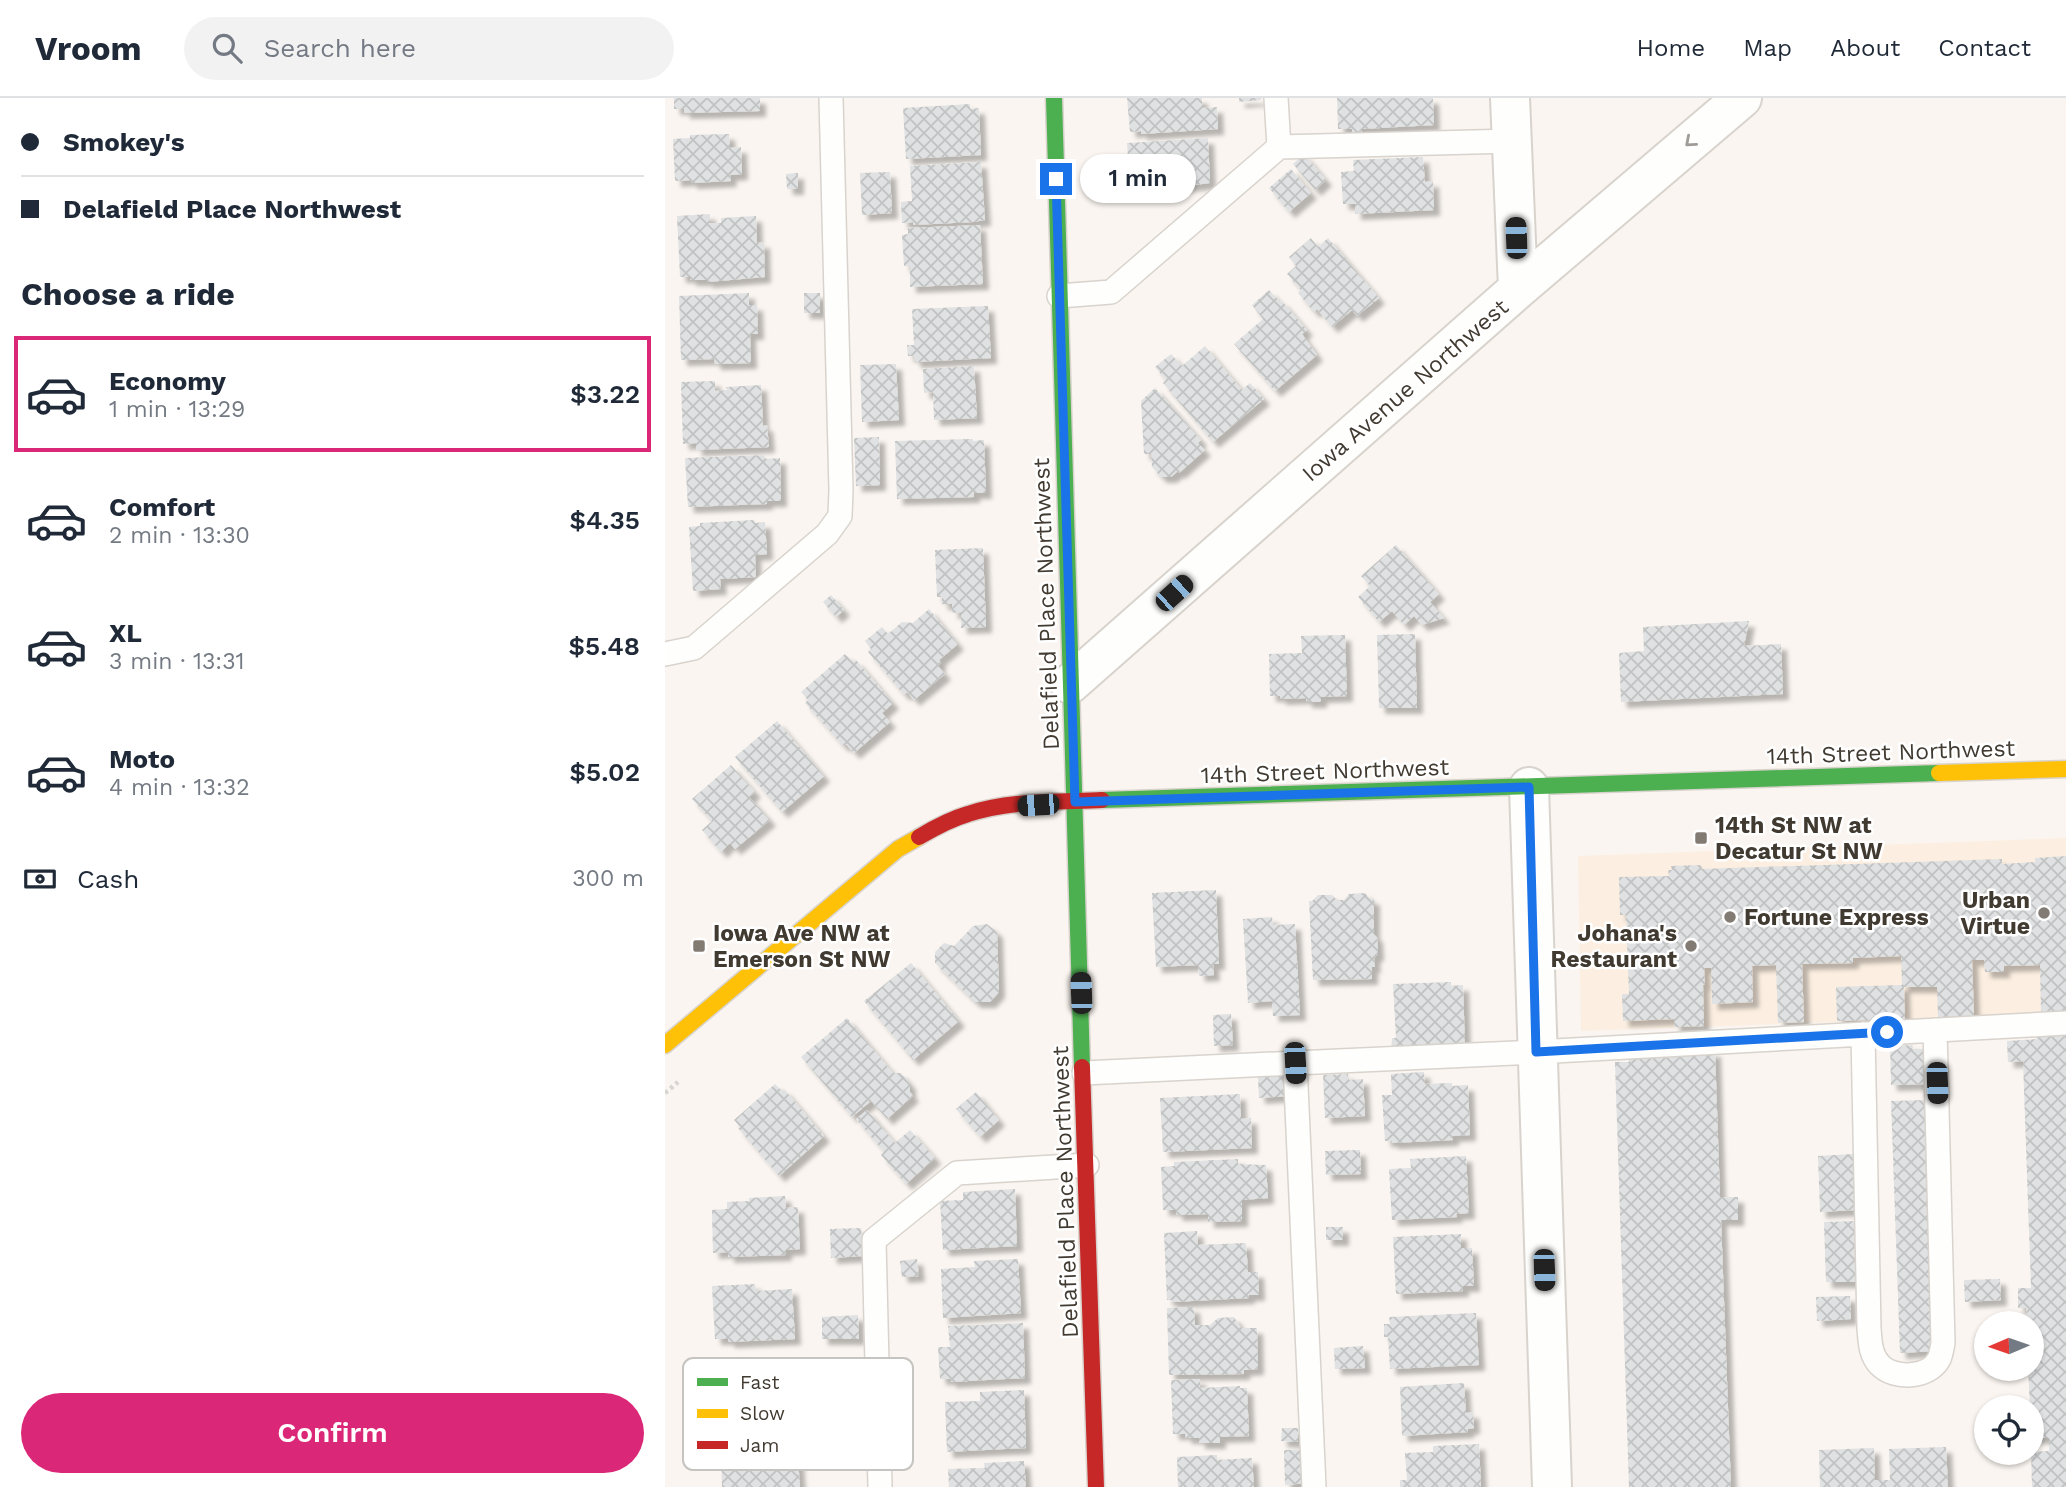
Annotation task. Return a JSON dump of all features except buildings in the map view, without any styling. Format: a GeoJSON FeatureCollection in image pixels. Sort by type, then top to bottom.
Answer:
{"type":"FeatureCollection","features":[{"type":"Feature","properties":{"kind":"street","name":"Delafield Place Northwest"},"geometry":{"type":"LineString","coordinates":[[1054,98],[1096,1487]]}},
{"type":"Feature","properties":{"kind":"street"},"geometry":{"type":"LineString","coordinates":[[1510,98],[1518,289]]}},
{"type":"Feature","properties":{"kind":"street","name":"Iowa Avenue Northwest"},"geometry":{"type":"LineString","coordinates":[[1070,684],[1518,289],[1742,98]]}},
{"type":"Feature","properties":{"kind":"street","name":"14th Street Northwest"},"geometry":{"type":"LineString","coordinates":[[665,1045],[898,849],[932,829],[968,813],[1075,802],[2066,769]]}},
{"type":"Feature","properties":{"kind":"street"},"geometry":{"type":"LineString","coordinates":[[1529,787],[1552,1487]]}},
{"type":"Feature","properties":{"kind":"lane"},"geometry":{"type":"LineString","coordinates":[[665,654],[694,648],[827,534],[840,516],[831,98]]}},
{"type":"Feature","properties":{"kind":"lane"},"geometry":{"type":"LineString","coordinates":[[1276,98],[1279,147]]}},
{"type":"Feature","properties":{"kind":"lane"},"geometry":{"type":"LineString","coordinates":[[1059,296],[1111,292],[1279,147],[1512,141]]}},
{"type":"Feature","properties":{"kind":"lane"},"geometry":{"type":"LineString","coordinates":[[1084,1073],[2066,1023]]}},
{"type":"Feature","properties":{"kind":"lane"},"geometry":{"type":"LineString","coordinates":[[1863,1034],[1871,1351],[1880,1365],[1893,1374],[1912,1375],[1929,1370],[1938,1360],[1943,1343],[1935,1030]]}},
{"type":"Feature","properties":{"kind":"lane"},"geometry":{"type":"LineString","coordinates":[[1295,1063],[1314,1487]]}},
{"type":"Feature","properties":{"kind":"lane"},"geometry":{"type":"LineString","coordinates":[[877,1358],[874,1240],[957,1173],[1087,1165]]}},
{"type":"Feature","properties":{"kind":"path"},"geometry":{"type":"LineString","coordinates":[[665,1093],[683,1077]]}},
{"type":"Feature","properties":{"kind":"shaded area"},"geometry":{"type":"Polygon","coordinates":[[[2066,838],[2066,1014],[1581,1031],[1578,856],[2066,838]]]}},
{"type":"Feature","properties":{"kind":"traffic: fast"},"geometry":{"type":"LineString","coordinates":[[1054,98],[1082,1067]]}},
{"type":"Feature","properties":{"kind":"traffic: fast"},"geometry":{"type":"LineString","coordinates":[[1102,800],[1939,773]]}},
{"type":"Feature","properties":{"kind":"traffic: slow"},"geometry":{"type":"LineString","coordinates":[[1939,773],[2066,769]]}},
{"type":"Feature","properties":{"kind":"traffic: slow"},"geometry":{"type":"LineString","coordinates":[[665,1045],[898,849],[919,837]]}},
{"type":"Feature","properties":{"kind":"traffic: jam"},"geometry":{"type":"LineString","coordinates":[[919,837],[949,821],[984,809],[1034,803],[1102,800]]}},
{"type":"Feature","properties":{"kind":"traffic: jam"},"geometry":{"type":"LineString","coordinates":[[1082,1067],[1096,1487]]}},
{"type":"Feature","properties":{"kind":"place","name":"14th St NW at Decatur St NW"},"geometry":{"type":"Point","coordinates":[1701,838]}},
{"type":"Feature","properties":{"kind":"place","name":"Urban Virtue"},"geometry":{"type":"Point","coordinates":[2044,913]}},
{"type":"Feature","properties":{"kind":"place","name":"Fortune Express"},"geometry":{"type":"Point","coordinates":[1730,917]}},
{"type":"Feature","properties":{"kind":"place","name":"Iowa Ave NW at Emerson St NW"},"geometry":{"type":"Point","coordinates":[699,946]}},
{"type":"Feature","properties":{"kind":"place","name":"Johana's Restaurant"},"geometry":{"type":"Point","coordinates":[1691,946]}},
{"type":"Feature","properties":{"kind":"route"},"geometry":{"type":"LineString","coordinates":[[1056,179],[1075,802],[1529,787],[1536,1052],[1887,1032]]}}]}
